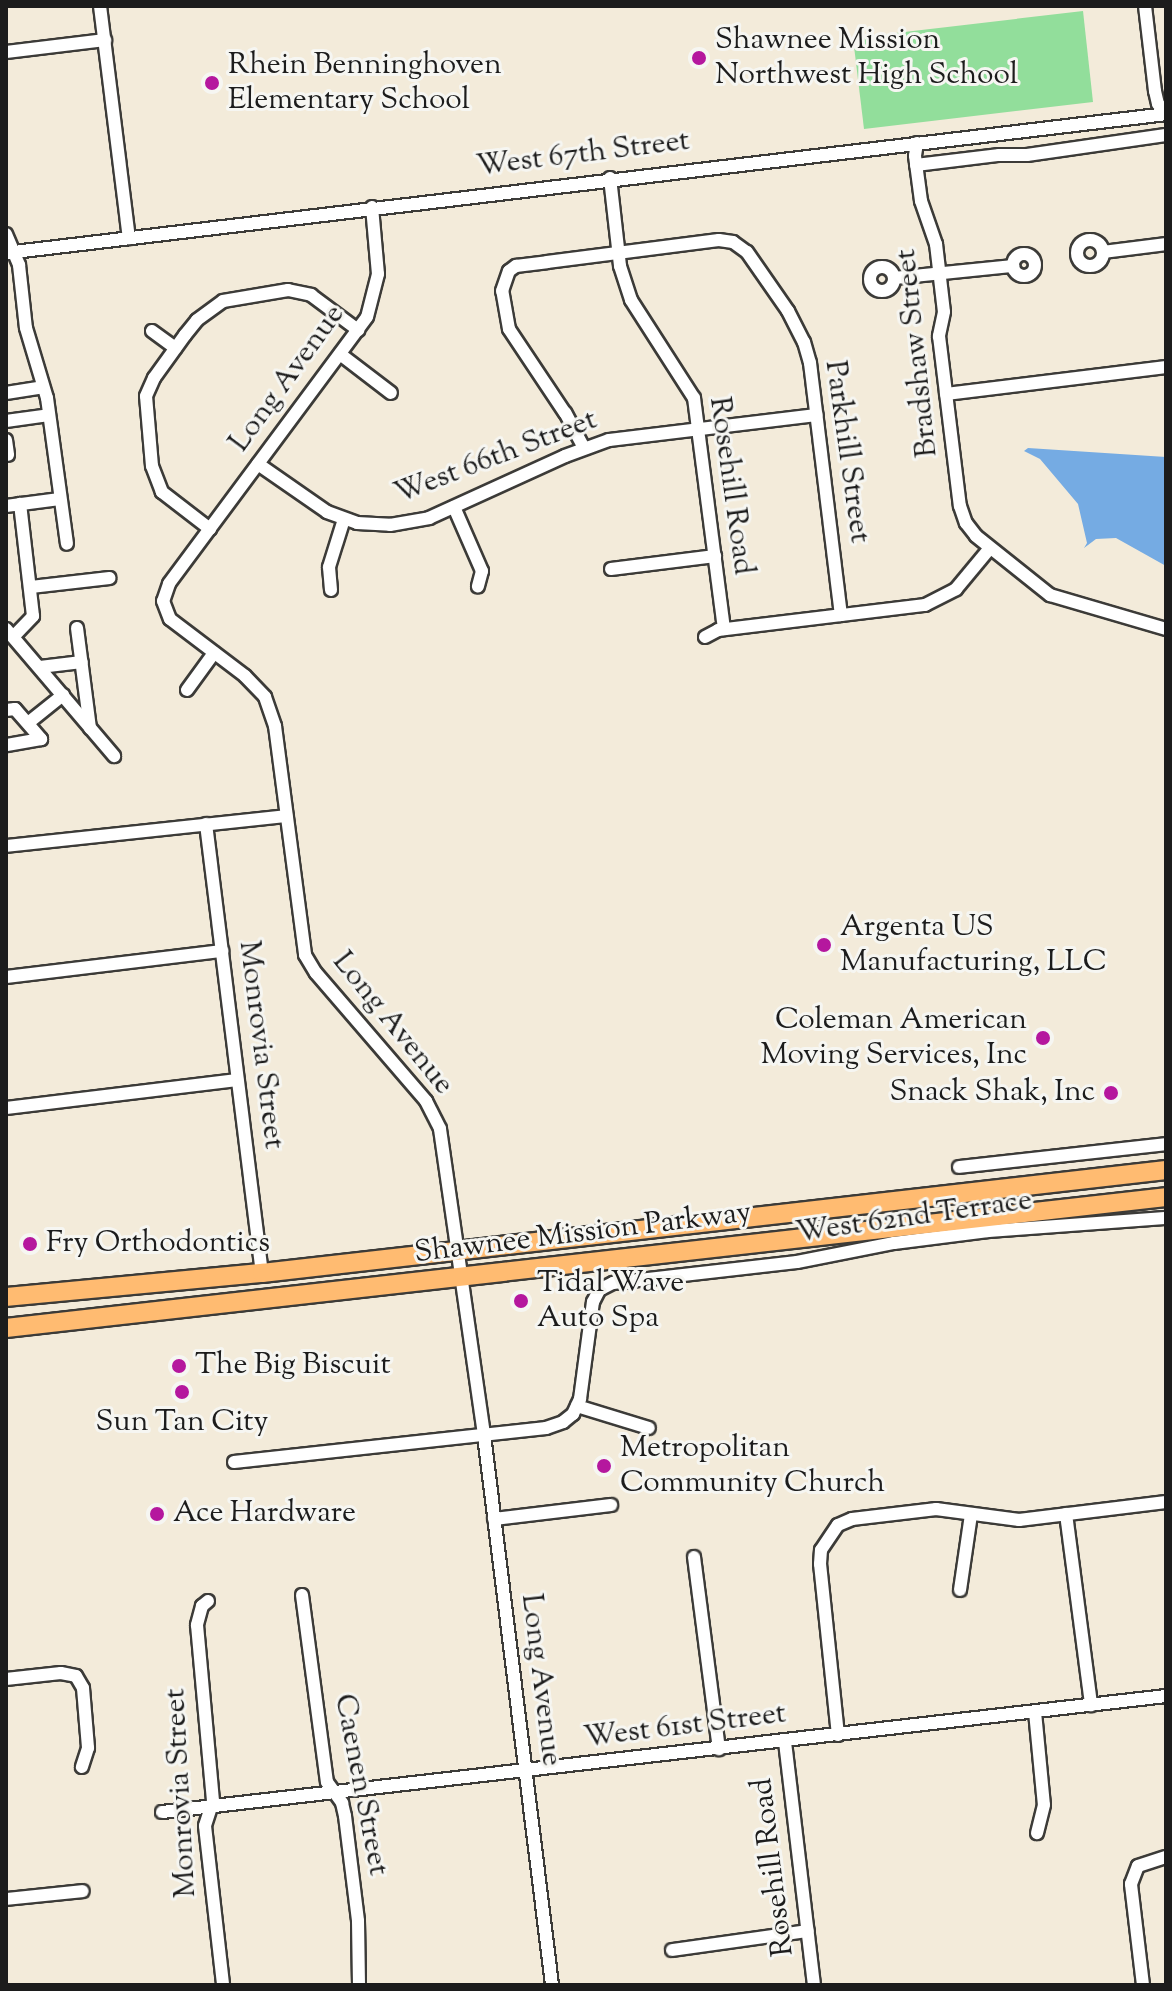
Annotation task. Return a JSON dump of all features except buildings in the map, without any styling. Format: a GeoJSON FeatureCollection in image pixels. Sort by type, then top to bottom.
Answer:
{"type":"FeatureCollection","features":[{"type":"Feature","properties":{"kind":"highway","name":"Shawnee Mission Parkway"},"geometry":{"type":"LineString","coordinates":[[6,1297],[262,1273],[1161,1170]]}},
{"type":"Feature","properties":{"kind":"highway"},"geometry":{"type":"LineString","coordinates":[[1125,1202],[1161,1170]]}},
{"type":"Feature","properties":{"kind":"highway","name":"Shawnee Mission Parkway"},"geometry":{"type":"LineString","coordinates":[[6,1328],[1166,1197]]}},
{"type":"Feature","properties":{"kind":"highway"},"geometry":{"type":"LineString","coordinates":[[748,1243],[755,1229],[775,1214]]}},
{"type":"Feature","properties":{"kind":"highway"},"geometry":{"type":"LineString","coordinates":[[705,1248],[742,1218]]}},
{"type":"Feature","properties":{"kind":"street"},"geometry":{"type":"LineString","coordinates":[[100,6],[129,238]]}},
{"type":"Feature","properties":{"kind":"street"},"geometry":{"type":"LineString","coordinates":[[1145,6],[1155,91],[1158,104],[1166,113]]}},
{"type":"Feature","properties":{"kind":"street"},"geometry":{"type":"LineString","coordinates":[[6,52],[105,40]]}},
{"type":"Feature","properties":{"kind":"street","name":"West 67th Street"},"geometry":{"type":"LineString","coordinates":[[9,253],[1166,113]]}},
{"type":"Feature","properties":{"kind":"street"},"geometry":{"type":"LineString","coordinates":[[916,165],[999,155],[1027,155],[1166,135]]}},
{"type":"Feature","properties":{"kind":"street","name":"Bradshaw Street"},"geometry":{"type":"LineString","coordinates":[[917,143],[916,165],[923,212],[934,236],[939,273],[944,312],[939,336],[960,506],[966,523],[990,548],[1060,600],[1166,629]]}},
{"type":"Feature","properties":{"kind":"street","name":"Rosehill Road"},"geometry":{"type":"LineString","coordinates":[[610,178],[619,253],[631,300],[687,382],[694,398],[724,629]]}},
{"type":"Feature","properties":{"kind":"street","name":"Long Avenue"},"geometry":{"type":"LineString","coordinates":[[372,207],[378,274],[372,307],[169,584],[163,601],[170,619],[256,685],[265,697],[274,718],[305,955],[311,967],[435,1115],[444,1142],[484,1435],[552,1985]]}},
{"type":"Feature","properties":{"kind":"street"},"geometry":{"type":"LineString","coordinates":[[6,234],[9,253],[19,265],[26,328],[49,415],[67,544]]}},
{"type":"Feature","properties":{"kind":"street","name":"Parkhill Street"},"geometry":{"type":"LineString","coordinates":[[584,448],[565,413],[515,342],[505,314],[503,281],[516,266],[721,240],[733,242],[747,252],[788,311],[804,342],[817,415],[841,615]]}},
{"type":"Feature","properties":{"kind":"street"},"geometry":{"type":"LineString","coordinates":[[1103,252],[1166,244]]}},
{"type":"Feature","properties":{"kind":"street"},"geometry":{"type":"LineString","coordinates":[[894,278],[1013,266]]}},
{"type":"Feature","properties":{"kind":"street"},"geometry":{"type":"LineString","coordinates":[[210,529],[162,492],[153,475],[146,396],[154,378],[175,348],[197,320],[223,301],[278,291],[300,291],[311,295],[358,330]]}},
{"type":"Feature","properties":{"kind":"street"},"geometry":{"type":"LineString","coordinates":[[152,331],[175,348]]}},
{"type":"Feature","properties":{"kind":"street"},"geometry":{"type":"LineString","coordinates":[[340,354],[391,393]]}},
{"type":"Feature","properties":{"kind":"street"},"geometry":{"type":"LineString","coordinates":[[946,394],[1166,367]]}},
{"type":"Feature","properties":{"kind":"street"},"geometry":{"type":"LineString","coordinates":[[6,393],[43,387]]}},
{"type":"Feature","properties":{"kind":"street"},"geometry":{"type":"LineString","coordinates":[[6,421],[49,415]]}},
{"type":"Feature","properties":{"kind":"street","name":"West 66th Street"},"geometry":{"type":"LineString","coordinates":[[258,464],[318,508],[344,519],[390,525],[429,518],[584,448],[609,440],[817,415]]}},
{"type":"Feature","properties":{"kind":"street"},"geometry":{"type":"LineString","coordinates":[[6,440],[8,455]]}},
{"type":"Feature","properties":{"kind":"street"},"geometry":{"type":"LineString","coordinates":[[6,506],[60,499]]}},
{"type":"Feature","properties":{"kind":"street"},"geometry":{"type":"LineString","coordinates":[[20,504],[33,616],[10,633],[114,756]]}},
{"type":"Feature","properties":{"kind":"street"},"geometry":{"type":"LineString","coordinates":[[454,507],[482,571],[478,586]]}},
{"type":"Feature","properties":{"kind":"street"},"geometry":{"type":"LineString","coordinates":[[331,590],[329,567],[344,519]]}},
{"type":"Feature","properties":{"kind":"street"},"geometry":{"type":"LineString","coordinates":[[705,637],[724,629],[925,605],[956,589],[990,548]]}},
{"type":"Feature","properties":{"kind":"street"},"geometry":{"type":"LineString","coordinates":[[611,569],[715,556]]}},
{"type":"Feature","properties":{"kind":"street"},"geometry":{"type":"LineString","coordinates":[[31,587],[109,578]]}},
{"type":"Feature","properties":{"kind":"street"},"geometry":{"type":"LineString","coordinates":[[77,628],[90,728]]}},
{"type":"Feature","properties":{"kind":"street"},"geometry":{"type":"LineString","coordinates":[[187,690],[214,653]]}},
{"type":"Feature","properties":{"kind":"street"},"geometry":{"type":"LineString","coordinates":[[40,667],[82,662]]}},
{"type":"Feature","properties":{"kind":"street"},"geometry":{"type":"LineString","coordinates":[[28,723],[63,695]]}},
{"type":"Feature","properties":{"kind":"street"},"geometry":{"type":"LineString","coordinates":[[6,710],[15,709],[41,739],[6,745]]}},
{"type":"Feature","properties":{"kind":"street"},"geometry":{"type":"LineString","coordinates":[[6,846],[286,816]]}},
{"type":"Feature","properties":{"kind":"street","name":"Monrovia Street"},"geometry":{"type":"LineString","coordinates":[[206,824],[262,1273]]}},
{"type":"Feature","properties":{"kind":"street"},"geometry":{"type":"LineString","coordinates":[[6,977],[222,951]]}},
{"type":"Feature","properties":{"kind":"street"},"geometry":{"type":"LineString","coordinates":[[6,1108],[237,1080]]}},
{"type":"Feature","properties":{"kind":"street"},"geometry":{"type":"LineString","coordinates":[[959,1167],[1166,1144]]}},
{"type":"Feature","properties":{"kind":"street","name":"West 62nd Terrace"},"geometry":{"type":"LineString","coordinates":[[577,1406],[593,1302],[599,1290],[613,1283],[797,1262],[894,1243],[988,1231],[1166,1218]]}},
{"type":"Feature","properties":{"kind":"street"},"geometry":{"type":"LineString","coordinates":[[234,1462],[555,1426],[573,1414],[577,1406],[649,1428]]}},
{"type":"Feature","properties":{"kind":"street"},"geometry":{"type":"LineString","coordinates":[[838,1735],[820,1564],[821,1550],[838,1525],[852,1519],[936,1509],[1019,1520],[1166,1502]]}},
{"type":"Feature","properties":{"kind":"street"},"geometry":{"type":"LineString","coordinates":[[494,1519],[611,1505]]}},
{"type":"Feature","properties":{"kind":"street"},"geometry":{"type":"LineString","coordinates":[[1066,1514],[1091,1705]]}},
{"type":"Feature","properties":{"kind":"street"},"geometry":{"type":"LineString","coordinates":[[960,1590],[971,1515]]}},
{"type":"Feature","properties":{"kind":"street"},"geometry":{"type":"LineString","coordinates":[[694,1557],[719,1749]]}},
{"type":"Feature","properties":{"kind":"street","name":"Caenen Street"},"geometry":{"type":"LineString","coordinates":[[302,1595],[327,1782],[345,1816],[358,1921],[359,1985]]}},
{"type":"Feature","properties":{"kind":"street","name":"Monrovia Street"},"geometry":{"type":"LineString","coordinates":[[208,1601],[202,1606],[197,1625],[213,1801],[209,1808],[205,1840],[223,1985]]}},
{"type":"Feature","properties":{"kind":"street"},"geometry":{"type":"LineString","coordinates":[[6,1679],[61,1673],[76,1676],[83,1688],[88,1748],[82,1767]]}},
{"type":"Feature","properties":{"kind":"street","name":"West 61st Street"},"geometry":{"type":"LineString","coordinates":[[162,1812],[1166,1696]]}},
{"type":"Feature","properties":{"kind":"street"},"geometry":{"type":"LineString","coordinates":[[1035,1712],[1044,1805],[1037,1833]]}},
{"type":"Feature","properties":{"kind":"street","name":"Rosehill Road"},"geometry":{"type":"LineString","coordinates":[[785,1742],[814,1985]]}},
{"type":"Feature","properties":{"kind":"street"},"geometry":{"type":"LineString","coordinates":[[1143,1985],[1131,1884],[1138,1866],[1166,1857]]}},
{"type":"Feature","properties":{"kind":"street"},"geometry":{"type":"LineString","coordinates":[[6,1899],[83,1891]]}},
{"type":"Feature","properties":{"kind":"street"},"geometry":{"type":"LineString","coordinates":[[672,1950],[808,1931]]}},
{"type":"Feature","properties":{"kind":"green space"},"geometry":{"type":"Polygon","coordinates":[[[1083,11],[1093,102],[864,129],[853,38],[1083,11]]]}},
{"type":"Feature","properties":{"kind":"water"},"geometry":{"type":"Polygon","coordinates":[[[1028,448],[1166,457],[1166,566],[1116,538],[1096,539],[1084,548],[1087,543],[1078,504],[1040,459],[1024,451],[1028,448]]]}},
{"type":"Feature","properties":{"kind":"place","name":"Shawnee Mission Northwest High School"},"geometry":{"type":"Point","coordinates":[699,58]}},
{"type":"Feature","properties":{"kind":"place","name":"Rhein Benninghoven Elementary School"},"geometry":{"type":"Point","coordinates":[212,83]}},
{"type":"Feature","properties":{"kind":"place","name":"Argenta US Manufacturing, LLC"},"geometry":{"type":"Point","coordinates":[824,945]}},
{"type":"Feature","properties":{"kind":"place","name":"Coleman American Moving Services, Inc"},"geometry":{"type":"Point","coordinates":[1043,1038]}},
{"type":"Feature","properties":{"kind":"place","name":"Snack Shak, Inc"},"geometry":{"type":"Point","coordinates":[1111,1093]}},
{"type":"Feature","properties":{"kind":"place","name":"Fry Orthodontics"},"geometry":{"type":"Point","coordinates":[30,1244]}},
{"type":"Feature","properties":{"kind":"place","name":"Tidal Wave Auto Spa"},"geometry":{"type":"Point","coordinates":[521,1301]}},
{"type":"Feature","properties":{"kind":"place","name":"The Big Biscuit"},"geometry":{"type":"Point","coordinates":[179,1366]}},
{"type":"Feature","properties":{"kind":"place","name":"Sun Tan City"},"geometry":{"type":"Point","coordinates":[182,1392]}},
{"type":"Feature","properties":{"kind":"place","name":"Metropolitan Community Church"},"geometry":{"type":"Point","coordinates":[604,1466]}},
{"type":"Feature","properties":{"kind":"place","name":"Ace Hardware"},"geometry":{"type":"Point","coordinates":[157,1514]}}]}
